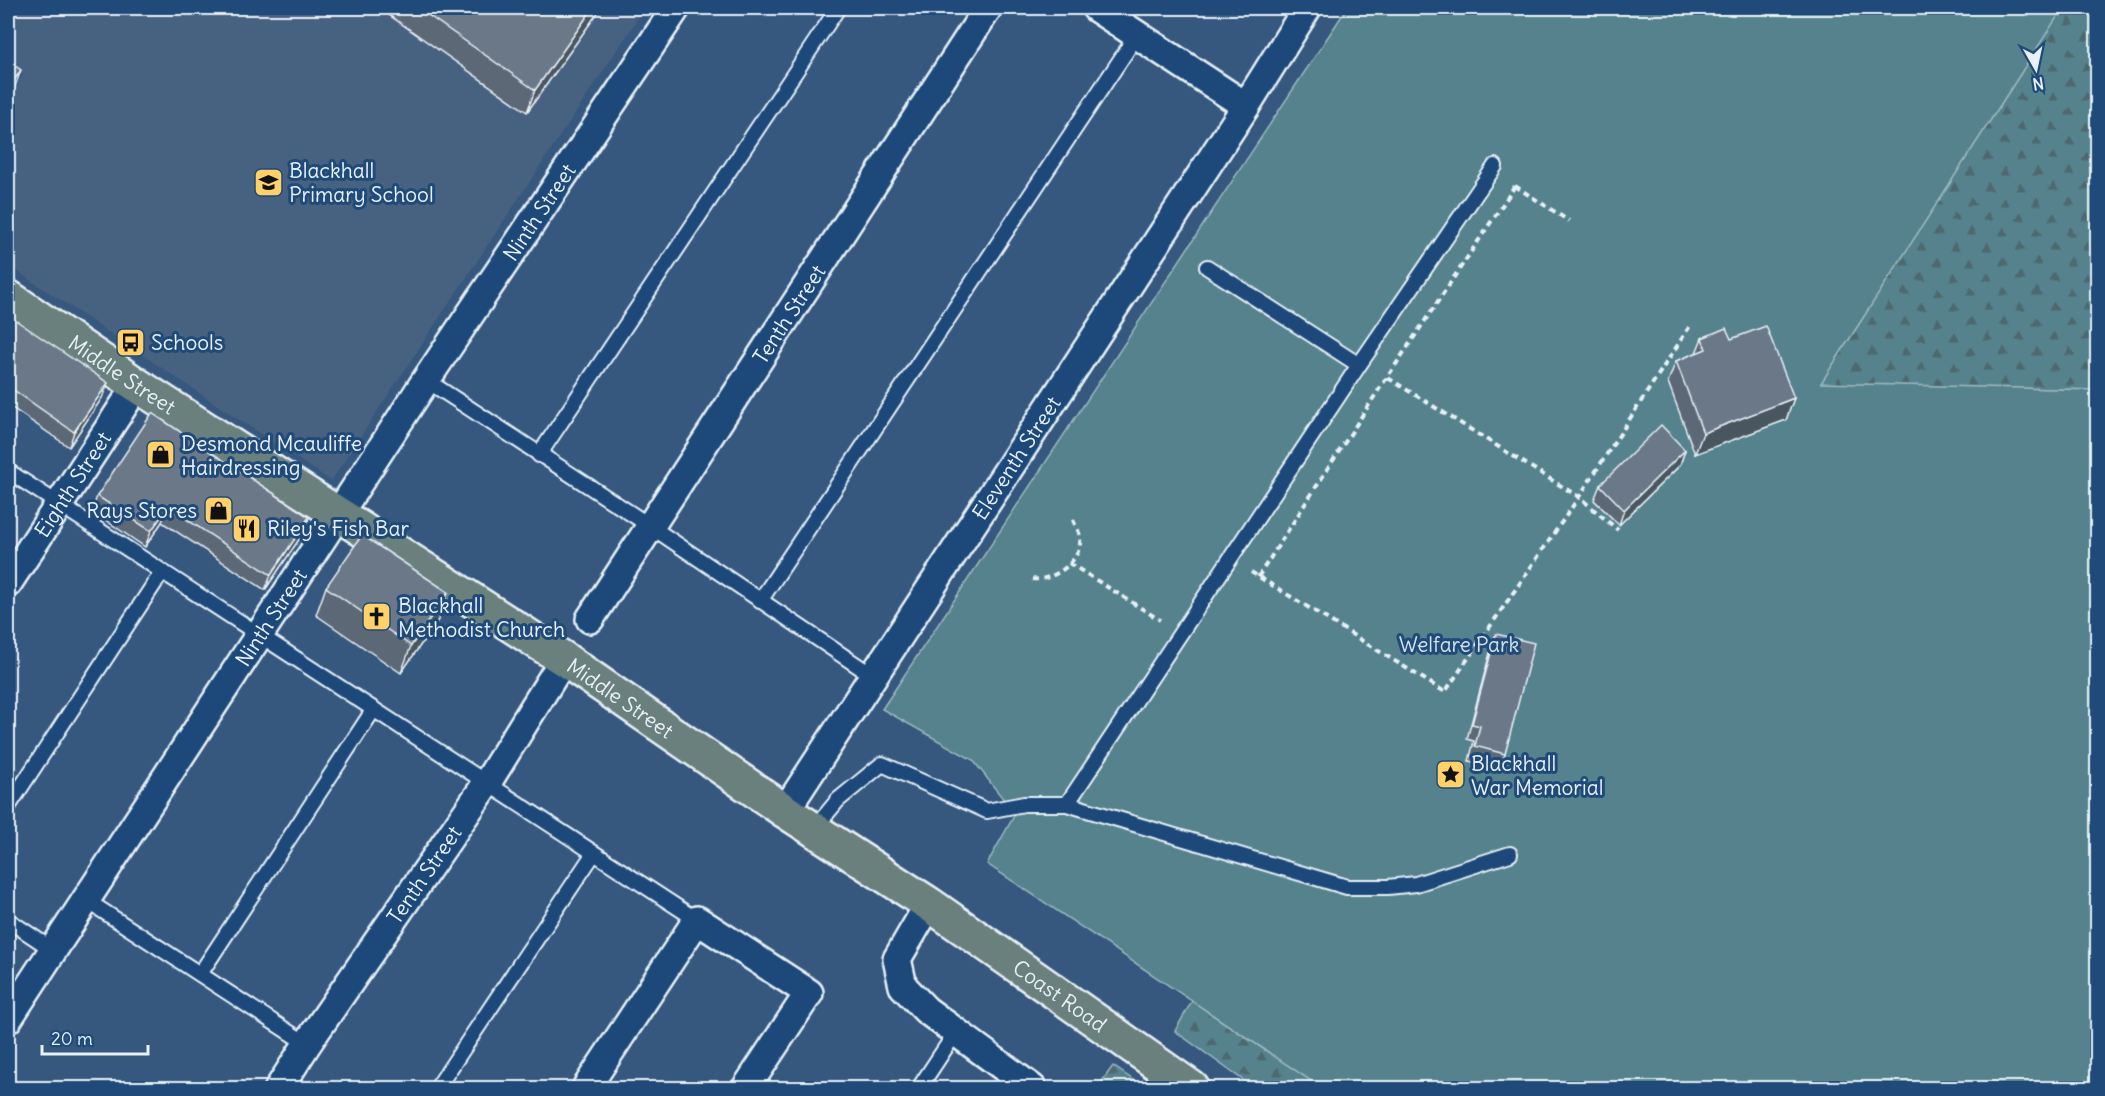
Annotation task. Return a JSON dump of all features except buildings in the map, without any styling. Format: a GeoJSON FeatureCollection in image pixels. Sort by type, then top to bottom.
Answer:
{"type":"FeatureCollection","features":[{"type":"Feature","properties":{"kind":"main road","name":"Middle Street"},"geometry":{"type":"LineString","coordinates":[[8,297],[137,385],[564,659],[785,812],[929,904]]}},
{"type":"Feature","properties":{"kind":"main road","name":"Coast Road"},"geometry":{"type":"LineString","coordinates":[[929,904],[1192,1089]]}},
{"type":"Feature","properties":{"kind":"street","name":"Ninth Street"},"geometry":{"type":"LineString","coordinates":[[8,1019],[426,380],[676,8]]}},
{"type":"Feature","properties":{"kind":"street","name":"Tenth Street"},"geometry":{"type":"LineString","coordinates":[[590,619],[988,8]]}},
{"type":"Feature","properties":{"kind":"street"},"geometry":{"type":"LineString","coordinates":[[1096,8],[1246,106]]}},
{"type":"Feature","properties":{"kind":"street","name":"Eleventh Street"},"geometry":{"type":"LineString","coordinates":[[785,812],[1246,106],[1307,8]]}},
{"type":"Feature","properties":{"kind":"street","name":"Eighth Street"},"geometry":{"type":"LineString","coordinates":[[8,583],[137,385]]}},
{"type":"Feature","properties":{"kind":"street","name":"Tenth Street"},"geometry":{"type":"LineString","coordinates":[[279,1089],[307,1044],[487,783],[564,659]]}},
{"type":"Feature","properties":{"kind":"street"},"geometry":{"type":"LineString","coordinates":[[929,904],[897,958],[903,986],[926,1010],[1032,1089]]}},
{"type":"Feature","properties":{"kind":"street"},"geometry":{"type":"LineString","coordinates":[[586,1089],[697,921],[809,993],[746,1089]]}},
{"type":"Feature","properties":{"kind":"lane"},"geometry":{"type":"LineString","coordinates":[[539,455],[838,8]]}},
{"type":"Feature","properties":{"kind":"lane"},"geometry":{"type":"LineString","coordinates":[[760,601],[1137,35]]}},
{"type":"Feature","properties":{"kind":"lane"},"geometry":{"type":"LineString","coordinates":[[1067,804],[1359,364],[1492,170]]}},
{"type":"Feature","properties":{"kind":"lane"},"geometry":{"type":"LineString","coordinates":[[1207,267],[1359,364]]}},
{"type":"Feature","properties":{"kind":"lane"},"geometry":{"type":"LineString","coordinates":[[426,380],[650,526],[873,676]]}},
{"type":"Feature","properties":{"kind":"lane"},"geometry":{"type":"LineString","coordinates":[[8,471],[697,921]]}},
{"type":"Feature","properties":{"kind":"lane"},"geometry":{"type":"LineString","coordinates":[[8,807],[162,572]]}},
{"type":"Feature","properties":{"kind":"lane"},"geometry":{"type":"LineString","coordinates":[[200,975],[374,710]]}},
{"type":"Feature","properties":{"kind":"lane"},"geometry":{"type":"LineString","coordinates":[[814,829],[838,800],[882,764],[987,811],[1024,804],[1067,804],[1347,887],[1416,884],[1510,854]]}},
{"type":"Feature","properties":{"kind":"lane"},"geometry":{"type":"LineString","coordinates":[[437,1089],[594,853]]}},
{"type":"Feature","properties":{"kind":"lane"},"geometry":{"type":"LineString","coordinates":[[86,900],[307,1044]]}},
{"type":"Feature","properties":{"kind":"lane"},"geometry":{"type":"LineString","coordinates":[[8,920],[53,950]]}},
{"type":"Feature","properties":{"kind":"lane"},"geometry":{"type":"LineString","coordinates":[[919,1089],[956,1032]]}},
{"type":"Feature","properties":{"kind":"path"},"geometry":{"type":"LineString","coordinates":[[1492,170],[1569,221]]}},
{"type":"Feature","properties":{"kind":"path"},"geometry":{"type":"LineString","coordinates":[[1258,577],[1515,186]]}},
{"type":"Feature","properties":{"kind":"path"},"geometry":{"type":"LineString","coordinates":[[1230,559],[1445,692],[1579,497],[1690,327]]}},
{"type":"Feature","properties":{"kind":"path"},"geometry":{"type":"LineString","coordinates":[[1388,378],[1579,497],[1618,530]]}},
{"type":"Feature","properties":{"kind":"path"},"geometry":{"type":"LineString","coordinates":[[1032,579],[1040,580],[1057,575],[1079,549],[1080,537],[1073,520]]}},
{"type":"Feature","properties":{"kind":"path"},"geometry":{"type":"LineString","coordinates":[[1069,563],[1181,633]]}},
{"type":"Feature","properties":{"kind":"shaded area","name":"Blackhall Primary School"},"geometry":{"type":"Polygon","coordinates":[[[8,8],[645,8],[331,481],[8,265],[8,100],[23,75],[8,65],[8,8]]]}},
{"type":"Feature","properties":{"kind":"green space","name":"Welfare Park"},"geometry":{"type":"Polygon","coordinates":[[[1347,8],[2056,8],[2061,11],[1821,383],[2097,390],[2097,1088],[1322,1088],[987,864],[1015,814],[973,760],[882,709],[1347,8]]]}},
{"type":"Feature","properties":{"kind":"green space"},"geometry":{"type":"Polygon","coordinates":[[[2056,8],[2097,8],[2097,390],[1820,384],[2060,11],[2056,8]]]}},
{"type":"Feature","properties":{"kind":"green space"},"geometry":{"type":"Polygon","coordinates":[[[1192,1001],[1322,1088],[1254,1088],[1175,1031],[1192,1001]]]}},
{"type":"Feature","properties":{"kind":"green space"},"geometry":{"type":"Polygon","coordinates":[[[1113,1066],[1145,1088],[1097,1088],[1113,1066]]]}},
{"type":"Feature","properties":{"kind":"place","name":"Blackhall Primary School"},"geometry":{"type":"Point","coordinates":[268,182]}},
{"type":"Feature","properties":{"kind":"place","name":"Schools"},"geometry":{"type":"Point","coordinates":[130,342]}},
{"type":"Feature","properties":{"kind":"place","name":"Desmond Mcauliffe Hairdressing"},"geometry":{"type":"Point","coordinates":[160,455]}},
{"type":"Feature","properties":{"kind":"place","name":"Rays Stores"},"geometry":{"type":"Point","coordinates":[218,510]}},
{"type":"Feature","properties":{"kind":"place","name":"Riley's Fish Bar"},"geometry":{"type":"Point","coordinates":[246,528]}},
{"type":"Feature","properties":{"kind":"place","name":"Blackhall Methodist Church"},"geometry":{"type":"Point","coordinates":[377,617]}},
{"type":"Feature","properties":{"kind":"place","name":"Blackhall War Memorial"},"geometry":{"type":"Point","coordinates":[1450,775]}}]}
